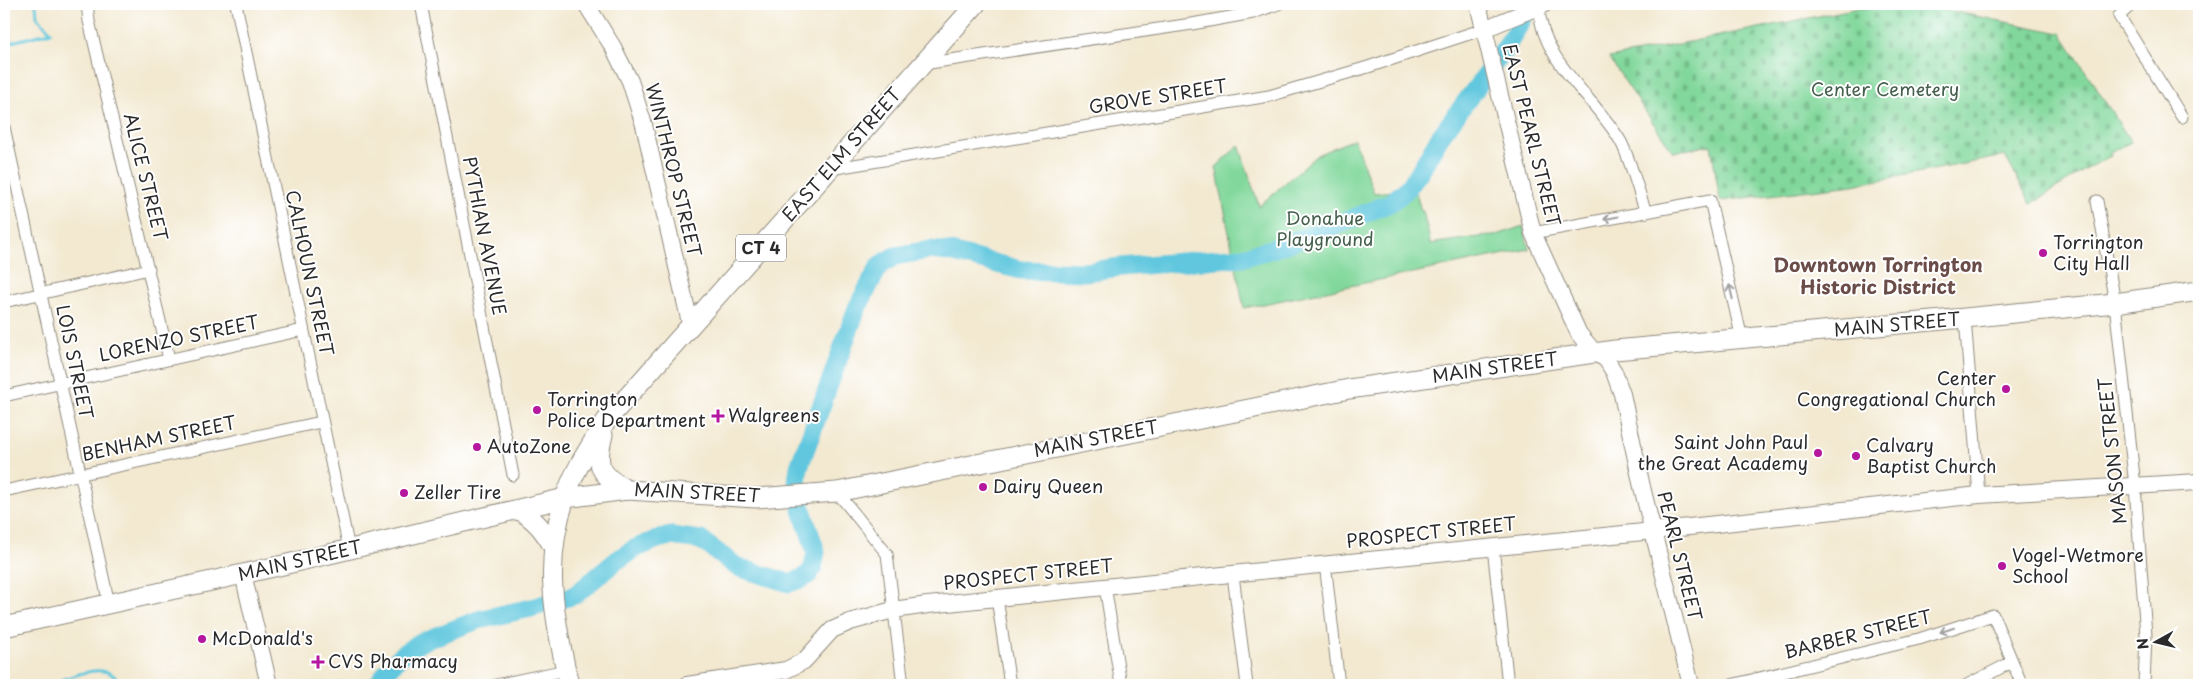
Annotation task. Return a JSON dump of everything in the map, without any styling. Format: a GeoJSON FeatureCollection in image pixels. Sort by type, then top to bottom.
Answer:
{"type":"FeatureCollection","features":[{"type":"Feature","properties":{"kind":"main road","name":"WINTHROP STREET"},"geometry":{"type":"LineString","coordinates":[[586,4],[612,47],[630,82],[638,107],[691,327]]}},
{"type":"Feature","properties":{"kind":"main road","name":"EAST ELM STREET"},"geometry":{"type":"LineString","coordinates":[[565,498],[580,464],[606,421],[976,4]]}},
{"type":"Feature","properties":{"kind":"main road","name":"EAST PEARL STREET"},"geometry":{"type":"LineString","coordinates":[[1478,4],[1533,233],[1579,334],[1595,353]]}},
{"type":"Feature","properties":{"kind":"main road"},"geometry":{"type":"LineString","coordinates":[[1486,36],[1506,20],[1540,6]]}},
{"type":"Feature","properties":{"kind":"main road","name":"MAIN STREET"},"geometry":{"type":"LineString","coordinates":[[4,627],[349,550],[565,498],[627,490],[756,498],[837,492],[1349,389],[1595,353],[2115,303],[2199,291]]}},
{"type":"Feature","properties":{"kind":"main road","name":"PEARL STREET"},"geometry":{"type":"LineString","coordinates":[[1595,353],[1607,374],[1615,378],[1624,400],[1653,531],[1691,685]]}},
{"type":"Feature","properties":{"kind":"main road"},"geometry":{"type":"LineString","coordinates":[[606,421],[598,454],[600,465],[611,482],[627,490]]}},
{"type":"Feature","properties":{"kind":"main road","name":"PROSPECT STREET"},"geometry":{"type":"LineString","coordinates":[[687,685],[786,670],[804,662],[832,630],[850,622],[893,610],[1105,586],[1232,575],[1979,495],[2199,482]]}},
{"type":"Feature","properties":{"kind":"main road","name":"CT 4"},"geometry":{"type":"LineString","coordinates":[[565,498],[553,546],[551,578],[554,616],[568,678]]}},
{"type":"Feature","properties":{"kind":"main road"},"geometry":{"type":"LineString","coordinates":[[520,510],[531,517],[542,529],[553,546]]}},
{"type":"Feature","properties":{"kind":"main road"},"geometry":{"type":"LineString","coordinates":[[243,574],[269,685]]}},
{"type":"Feature","properties":{"kind":"street","name":"ALICE STREET"},"geometry":{"type":"LineString","coordinates":[[87,4],[89,21],[169,359]]}},
{"type":"Feature","properties":{"kind":"street","name":"CALHOUN STREET"},"geometry":{"type":"LineString","coordinates":[[236,4],[349,550]]}},
{"type":"Feature","properties":{"kind":"street","name":"PYTHIAN AVENUE"},"geometry":{"type":"LineString","coordinates":[[421,4],[513,475]]}},
{"type":"Feature","properties":{"kind":"street"},"geometry":{"type":"LineString","coordinates":[[922,65],[1192,24],[1253,13],[1278,4]]}},
{"type":"Feature","properties":{"kind":"street"},"geometry":{"type":"LineString","coordinates":[[2132,4],[2119,16],[2182,117]]}},
{"type":"Feature","properties":{"kind":"street"},"geometry":{"type":"LineString","coordinates":[[1540,6],[1539,20],[1552,52],[1621,143],[1646,212]]}},
{"type":"Feature","properties":{"kind":"street","name":"GROVE STREET"},"geometry":{"type":"LineString","coordinates":[[830,169],[1269,96],[1368,67],[1486,36]]}},
{"type":"Feature","properties":{"kind":"street","name":"LOIS STREET"},"geometry":{"type":"LineString","coordinates":[[4,127],[109,604]]}},
{"type":"Feature","properties":{"kind":"street"},"geometry":{"type":"LineString","coordinates":[[1533,233],[1710,200],[1742,340]]}},
{"type":"Feature","properties":{"kind":"street","name":"MASON STREET"},"geometry":{"type":"LineString","coordinates":[[2097,202],[2115,303],[2135,486],[2146,635],[2144,685]]}},
{"type":"Feature","properties":{"kind":"street"},"geometry":{"type":"LineString","coordinates":[[4,302],[149,269]]}},
{"type":"Feature","properties":{"kind":"street"},"geometry":{"type":"LineString","coordinates":[[1965,318],[1979,495]]}},
{"type":"Feature","properties":{"kind":"street","name":"LORENZO STREET"},"geometry":{"type":"LineString","coordinates":[[4,396],[303,330]]}},
{"type":"Feature","properties":{"kind":"street","name":"BENHAM STREET"},"geometry":{"type":"LineString","coordinates":[[4,491],[321,422]]}},
{"type":"Feature","properties":{"kind":"street"},"geometry":{"type":"LineString","coordinates":[[837,492],[887,554],[903,685]]}},
{"type":"Feature","properties":{"kind":"street"},"geometry":{"type":"LineString","coordinates":[[1493,547],[1508,685]]}},
{"type":"Feature","properties":{"kind":"street"},"geometry":{"type":"LineString","coordinates":[[1325,564],[1339,685]]}},
{"type":"Feature","properties":{"kind":"street"},"geometry":{"type":"LineString","coordinates":[[1232,575],[1247,685]]}},
{"type":"Feature","properties":{"kind":"street"},"geometry":{"type":"LineString","coordinates":[[1105,586],[1122,685]]}},
{"type":"Feature","properties":{"kind":"street"},"geometry":{"type":"LineString","coordinates":[[997,598],[1010,685]]}},
{"type":"Feature","properties":{"kind":"street","name":"BARBER STREET"},"geometry":{"type":"LineString","coordinates":[[1731,685],[1919,639],[1993,615],[2012,662]]}},
{"type":"Feature","properties":{"kind":"street"},"geometry":{"type":"LineString","coordinates":[[1967,685],[2012,662],[2022,685]]}},
{"type":"Feature","properties":{"kind":"street"},"geometry":{"type":"LineString","coordinates":[[496,685],[568,678]]}},
{"type":"Feature","properties":{"kind":"green space","name":"Center Cemetery"},"geometry":{"type":"Polygon","coordinates":[[[1878,4],[1916,4],[2061,33],[2131,142],[2110,153],[2111,156],[2091,166],[2031,204],[2005,156],[1853,185],[1720,201],[1711,145],[1673,152],[1609,58],[1878,4]]]}},
{"type":"Feature","properties":{"kind":"green space","name":"Donahue Playground"},"geometry":{"type":"Polygon","coordinates":[[[1354,139],[1374,193],[1415,189],[1421,211],[1423,211],[1430,241],[1429,244],[1500,234],[1523,226],[1529,249],[1244,308],[1216,167],[1239,145],[1259,206],[1317,155],[1354,139]]]}},
{"type":"Feature","properties":{"kind":"waterway"},"geometry":{"type":"LineString","coordinates":[[4,44],[51,32],[37,17],[36,4]]}},
{"type":"Feature","properties":{"kind":"waterway"},"geometry":{"type":"LineString","coordinates":[[377,685],[404,653],[421,642],[478,620],[531,608],[575,595],[616,561],[634,549],[658,539],[671,536],[701,540],[737,567],[789,583],[803,578],[809,574],[813,567],[816,552],[802,510],[797,481],[799,467],[857,308],[880,265],[895,256],[930,250],[950,252],[1021,270],[1085,272],[1120,267],[1243,257],[1325,230],[1390,203],[1405,191],[1419,173],[1439,138],[1507,46],[1531,4]]}},
{"type":"Feature","properties":{"kind":"waterway"},"geometry":{"type":"LineString","coordinates":[[50,685],[88,672],[98,671],[107,672],[115,677],[120,685]]}},
{"type":"Feature","properties":{"kind":"place","name":"Torrington City Hall"},"geometry":{"type":"Point","coordinates":[2043,253]}},
{"type":"Feature","properties":{"kind":"place","name":"Center Congregational Church"},"geometry":{"type":"Point","coordinates":[2006,389]}},
{"type":"Feature","properties":{"kind":"place","name":"Torrington Police Department"},"geometry":{"type":"Point","coordinates":[537,410]}},
{"type":"Feature","properties":{"kind":"place","name":"Walgreens"},"geometry":{"type":"Point","coordinates":[718,416]}},
{"type":"Feature","properties":{"kind":"place","name":"AutoZone"},"geometry":{"type":"Point","coordinates":[477,447]}},
{"type":"Feature","properties":{"kind":"place","name":"Saint John Paul the Great Academy"},"geometry":{"type":"Point","coordinates":[1818,453]}},
{"type":"Feature","properties":{"kind":"place","name":"Calvary Baptist Church"},"geometry":{"type":"Point","coordinates":[1856,456]}},
{"type":"Feature","properties":{"kind":"place","name":"Dairy Queen"},"geometry":{"type":"Point","coordinates":[983,487]}},
{"type":"Feature","properties":{"kind":"place","name":"Zeller Tire"},"geometry":{"type":"Point","coordinates":[404,493]}},
{"type":"Feature","properties":{"kind":"place","name":"Vogel-Wetmore School"},"geometry":{"type":"Point","coordinates":[2002,566]}},
{"type":"Feature","properties":{"kind":"place","name":"McDonald's"},"geometry":{"type":"Point","coordinates":[202,639]}},
{"type":"Feature","properties":{"kind":"place","name":"CVS Pharmacy"},"geometry":{"type":"Point","coordinates":[318,662]}},
{"type":"Feature","properties":{"kind":"district","name":"Downtown Torrington Historic District"},"geometry":{"type":"Point","coordinates":[1878,276]}}]}
